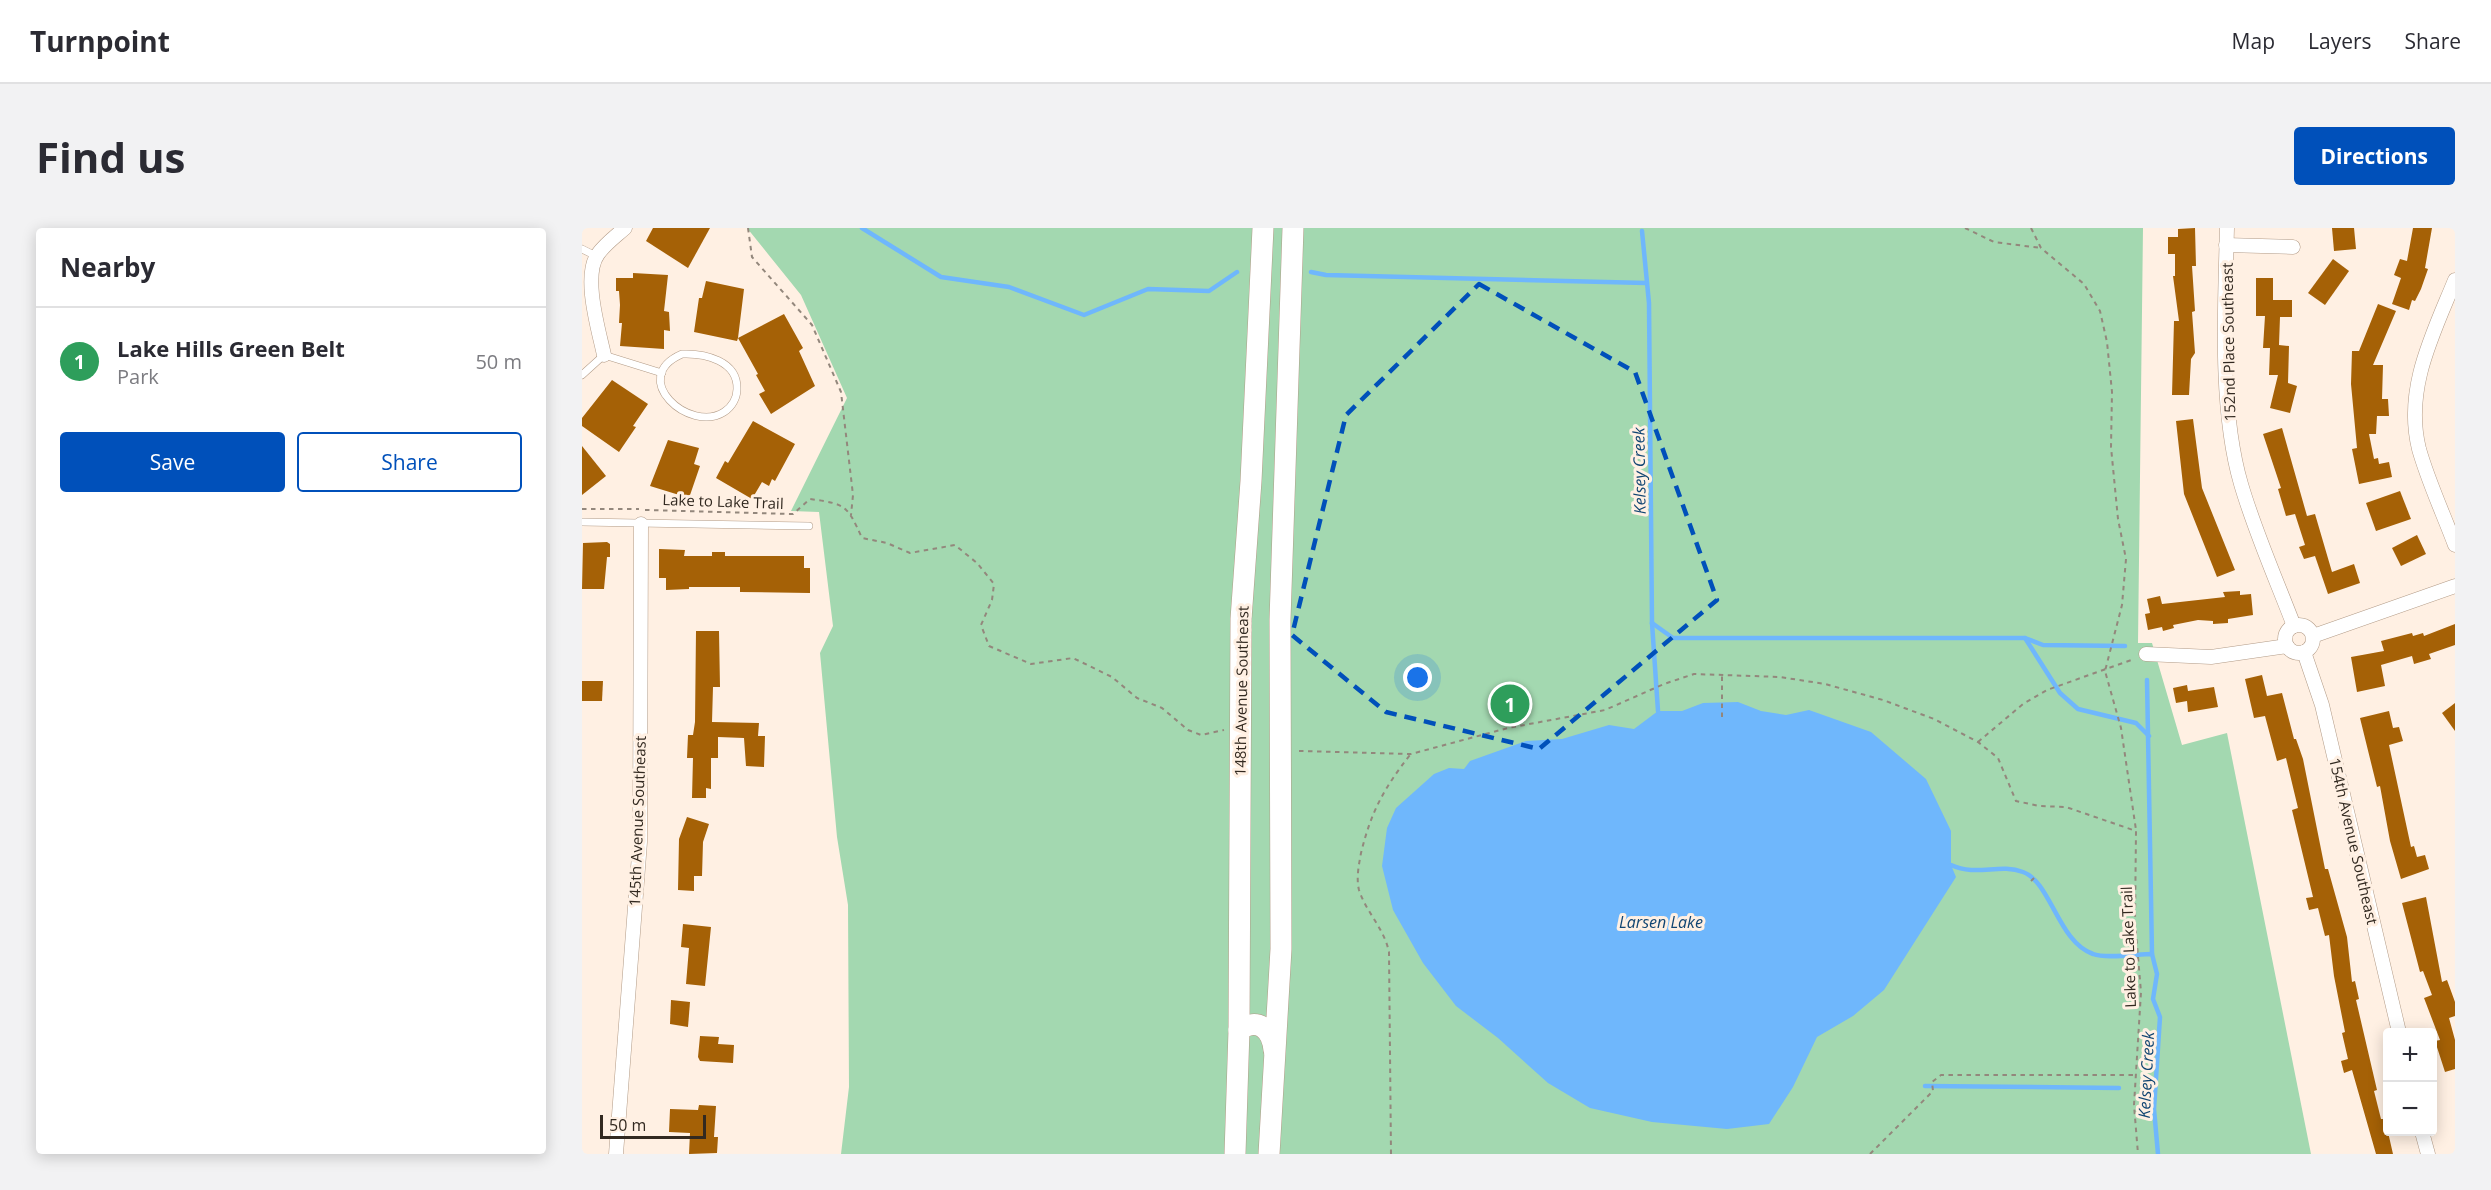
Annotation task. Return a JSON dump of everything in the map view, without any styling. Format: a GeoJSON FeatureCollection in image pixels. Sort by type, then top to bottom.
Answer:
{"type":"FeatureCollection","features":[{"type":"Feature","properties":{"kind":"main road","name":"148th Avenue Southeast"},"geometry":{"type":"LineString","coordinates":[[1235,1154],[1239,1030],[1241,619],[1251,481],[1263,228]]}},
{"type":"Feature","properties":{"kind":"main road"},"geometry":{"type":"LineString","coordinates":[[1269,1154],[1281,950],[1280,620],[1293,228]]}},
{"type":"Feature","properties":{"kind":"main road"},"geometry":{"type":"LineString","coordinates":[[1251,481],[1257,499],[1264,507],[1272,509],[1285,498]]}},
{"type":"Feature","properties":{"kind":"main road"},"geometry":{"type":"LineString","coordinates":[[1239,1030],[1255,1024],[1270,1032],[1275,1064]]}},
{"type":"Feature","properties":{"kind":"street"},"geometry":{"type":"LineString","coordinates":[[604,355],[592,297],[592,274],[596,256],[625,228]]}},
{"type":"Feature","properties":{"kind":"street","name":"152nd Place Southeast"},"geometry":{"type":"LineString","coordinates":[[2227,228],[2227,403],[2232,442],[2241,484],[2294,626]]}},
{"type":"Feature","properties":{"kind":"street"},"geometry":{"type":"LineString","coordinates":[[2226,246],[2293,247]]}},
{"type":"Feature","properties":{"kind":"street"},"geometry":{"type":"LineString","coordinates":[[2455,280],[2421,364],[2414,419],[2419,449],[2455,545]]}},
{"type":"Feature","properties":{"kind":"street","name":"145th Avenue Southeast"},"geometry":{"type":"LineString","coordinates":[[616,1154],[640,843],[641,524]]}},
{"type":"Feature","properties":{"kind":"street"},"geometry":{"type":"LineString","coordinates":[[2313,636],[2455,586]]}},
{"type":"Feature","properties":{"kind":"street"},"geometry":{"type":"LineString","coordinates":[[2294,626],[2303,626],[2313,636],[2310,647],[2304,652],[2294,652],[2287,646],[2286,637],[2294,626]]}},
{"type":"Feature","properties":{"kind":"street"},"geometry":{"type":"LineString","coordinates":[[2146,654],[2211,657],[2287,646]]}},
{"type":"Feature","properties":{"kind":"street","name":"154th Avenue Southeast"},"geometry":{"type":"LineString","coordinates":[[2304,652],[2325,716],[2397,1028]]}},
{"type":"Feature","properties":{"kind":"street"},"geometry":{"type":"LineString","coordinates":[[2423,1136],[2428,1154]]}},
{"type":"Feature","properties":{"kind":"lane"},"geometry":{"type":"LineString","coordinates":[[582,249],[596,256]]}},
{"type":"Feature","properties":{"kind":"lane"},"geometry":{"type":"LineString","coordinates":[[682,354],[708,356],[730,368],[738,385],[737,394],[728,410],[719,415],[710,417],[686,412],[666,398],[662,391],[662,373],[666,364],[682,354]]}},
{"type":"Feature","properties":{"kind":"lane"},"geometry":{"type":"LineString","coordinates":[[582,375],[604,355],[662,373]]}},
{"type":"Feature","properties":{"kind":"lane"},"geometry":{"type":"LineString","coordinates":[[582,522],[809,526]]}},
{"type":"Feature","properties":{"kind":"path"},"geometry":{"type":"LineString","coordinates":[[748,228],[752,257],[812,325],[841,393],[853,495],[851,515]]}},
{"type":"Feature","properties":{"kind":"path"},"geometry":{"type":"LineString","coordinates":[[1965,228],[1994,242],[2041,248]]}},
{"type":"Feature","properties":{"kind":"path"},"geometry":{"type":"LineString","coordinates":[[2031,228],[2041,248],[2084,284],[2100,311],[2107,342],[2112,392],[2111,447],[2118,519],[2126,559],[2122,605],[2105,671]]}},
{"type":"Feature","properties":{"kind":"path","name":"Lake to Lake Trail"},"geometry":{"type":"LineString","coordinates":[[582,509],[793,514],[810,499],[839,503],[851,515],[862,538],[887,543],[910,553],[954,545],[977,563],[994,584],[992,600],[981,625],[989,646],[1031,664],[1073,658],[1112,677],[1137,698],[1162,708],[1188,730],[1201,735],[1223,730]]}},
{"type":"Feature","properties":{"kind":"path"},"geometry":{"type":"LineString","coordinates":[[1978,742],[2023,704],[2047,690],[2105,671],[2146,654]]}},
{"type":"Feature","properties":{"kind":"path","name":"Lake to Lake Trail"},"geometry":{"type":"LineString","coordinates":[[2105,671],[2121,728],[2136,831],[2141,1032],[2135,1075],[2134,1105],[2138,1154]]}},
{"type":"Feature","properties":{"kind":"path"},"geometry":{"type":"LineString","coordinates":[[1294,751],[1411,754],[1509,728],[1605,710],[1664,684],[1694,674],[1780,676],[1825,684],[1934,718],[1978,742],[1998,758],[2016,801],[2039,806],[2066,807],[2136,831]]}},
{"type":"Feature","properties":{"kind":"path"},"geometry":{"type":"LineString","coordinates":[[1722,675],[1722,717]]}},
{"type":"Feature","properties":{"kind":"path"},"geometry":{"type":"LineString","coordinates":[[1391,1154],[1389,952],[1386,937],[1359,889],[1358,866],[1370,816],[1382,793],[1411,754]]}},
{"type":"Feature","properties":{"kind":"path"},"geometry":{"type":"LineString","coordinates":[[2031,882],[2034,878]]}},
{"type":"Feature","properties":{"kind":"path"},"geometry":{"type":"LineString","coordinates":[[1870,1154],[1933,1091],[1932,1082],[1941,1075],[2135,1075]]}},
{"type":"Feature","properties":{"kind":"highlighted area"},"geometry":{"type":"Polygon","coordinates":[[[1479,284],[1635,372],[1717,600],[1539,749],[1386,712],[1292,635],[1346,415],[1479,284]]]}},
{"type":"Feature","properties":{"kind":"green space"},"geometry":{"type":"Polygon","coordinates":[[[747,228],[2143,228],[2138,643],[2152,643],[2182,745],[2227,733],[2311,1154],[841,1154],[849,1087],[848,905],[837,837],[820,653],[833,626],[819,512],[791,511],[847,398],[801,295],[747,228]]]}},
{"type":"Feature","properties":{"kind":"water","name":"Larsen Lake"},"geometry":{"type":"Polygon","coordinates":[[[1738,702],[1761,711],[1786,715],[1809,710],[1871,732],[1926,779],[1951,831],[1951,865],[1956,877],[1884,990],[1853,1016],[1817,1037],[1793,1087],[1769,1124],[1727,1129],[1652,1122],[1590,1108],[1548,1083],[1498,1038],[1456,1006],[1423,963],[1393,910],[1382,866],[1387,828],[1396,808],[1434,774],[1449,768],[1464,769],[1470,761],[1526,741],[1562,739],[1609,725],[1634,729],[1658,711],[1682,711],[1703,703],[1738,702]]]}},
{"type":"Feature","properties":{"kind":"building"},"geometry":{"type":"Polygon","coordinates":[[[653,228],[710,228],[688,268],[646,241],[653,228]]]}},
{"type":"Feature","properties":{"kind":"building"},"geometry":{"type":"Polygon","coordinates":[[[2195,228],[2196,266],[2192,266],[2195,311],[2192,312],[2195,353],[2191,359],[2189,395],[2172,395],[2174,321],[2179,321],[2173,276],[2175,276],[2175,254],[2168,254],[2168,237],[2178,237],[2178,229],[2195,228]]]}},
{"type":"Feature","properties":{"kind":"building"},"geometry":{"type":"Polygon","coordinates":[[[2332,228],[2354,228],[2356,249],[2334,251],[2332,228]]]}},
{"type":"Feature","properties":{"kind":"building"},"geometry":{"type":"Polygon","coordinates":[[[2413,228],[2432,228],[2425,268],[2428,269],[2421,289],[2415,301],[2412,300],[2409,310],[2392,304],[2401,278],[2394,275],[2400,259],[2407,261],[2413,228]]]}},
{"type":"Feature","properties":{"kind":"building"},"geometry":{"type":"Polygon","coordinates":[[[2333,259],[2349,271],[2325,305],[2308,293],[2333,259]]]}},
{"type":"Feature","properties":{"kind":"building"},"geometry":{"type":"Polygon","coordinates":[[[633,273],[668,275],[664,311],[669,312],[670,331],[664,330],[664,349],[620,346],[622,323],[619,323],[620,305],[619,291],[616,291],[616,278],[633,278],[633,273]]]}},
{"type":"Feature","properties":{"kind":"building"},"geometry":{"type":"Polygon","coordinates":[[[2256,278],[2273,278],[2273,300],[2292,300],[2292,317],[2280,317],[2279,345],[2289,346],[2288,383],[2297,386],[2290,413],[2270,408],[2278,375],[2269,375],[2270,348],[2263,348],[2265,316],[2256,316],[2256,278]]]}},
{"type":"Feature","properties":{"kind":"building"},"geometry":{"type":"Polygon","coordinates":[[[706,281],[744,289],[737,341],[694,332],[699,298],[702,298],[706,281]]]}},
{"type":"Feature","properties":{"kind":"building"},"geometry":{"type":"Polygon","coordinates":[[[2378,304],[2396,311],[2373,365],[2383,365],[2382,399],[2388,399],[2389,416],[2377,416],[2376,434],[2369,434],[2374,459],[2378,458],[2379,464],[2389,462],[2392,477],[2359,484],[2352,449],[2357,448],[2351,384],[2352,351],[2359,351],[2378,304]]]}},
{"type":"Feature","properties":{"kind":"building"},"geometry":{"type":"Polygon","coordinates":[[[784,314],[803,348],[799,351],[815,386],[771,414],[759,394],[765,391],[756,375],[758,374],[738,338],[784,314]]]}},
{"type":"Feature","properties":{"kind":"building"},"geometry":{"type":"Polygon","coordinates":[[[612,380],[648,404],[619,452],[582,426],[582,418],[612,380]]]}},
{"type":"Feature","properties":{"kind":"building"},"geometry":{"type":"Polygon","coordinates":[[[2193,419],[2202,488],[2235,570],[2217,577],[2184,494],[2176,421],[2193,419]]]}},
{"type":"Feature","properties":{"kind":"building"},"geometry":{"type":"Polygon","coordinates":[[[753,421],[795,444],[775,481],[772,479],[769,486],[762,482],[752,499],[716,478],[725,461],[728,463],[753,421]]]}},
{"type":"Feature","properties":{"kind":"building"},"geometry":{"type":"Polygon","coordinates":[[[2282,428],[2307,516],[2315,514],[2332,572],[2354,564],[2360,583],[2328,594],[2315,556],[2304,559],[2299,547],[2305,545],[2295,514],[2286,516],[2278,489],[2281,488],[2263,434],[2282,428]]]}},
{"type":"Feature","properties":{"kind":"building"},"geometry":{"type":"Polygon","coordinates":[[[668,440],[699,448],[694,464],[700,466],[689,498],[650,486],[668,440]]]}},
{"type":"Feature","properties":{"kind":"building"},"geometry":{"type":"Polygon","coordinates":[[[582,446],[606,476],[582,495],[582,446]]]}},
{"type":"Feature","properties":{"kind":"building"},"geometry":{"type":"Polygon","coordinates":[[[2400,491],[2411,519],[2376,531],[2366,503],[2400,491]]]}},
{"type":"Feature","properties":{"kind":"building"},"geometry":{"type":"Polygon","coordinates":[[[2417,535],[2426,554],[2401,566],[2392,548],[2417,535]]]}},
{"type":"Feature","properties":{"kind":"building"},"geometry":{"type":"Polygon","coordinates":[[[607,542],[610,544],[610,557],[607,557],[604,589],[582,589],[583,543],[607,542]]]}},
{"type":"Feature","properties":{"kind":"building"},"geometry":{"type":"Polygon","coordinates":[[[659,549],[685,550],[684,556],[712,556],[712,552],[725,552],[725,556],[804,556],[804,568],[810,568],[810,593],[740,592],[740,587],[689,587],[689,589],[666,590],[666,578],[659,578],[659,549]]]}},
{"type":"Feature","properties":{"kind":"building"},"geometry":{"type":"Polygon","coordinates":[[[2240,591],[2240,595],[2251,594],[2253,615],[2228,619],[2228,623],[2213,624],[2213,621],[2198,620],[2173,625],[2174,628],[2163,631],[2162,627],[2148,630],[2145,614],[2150,613],[2147,599],[2160,596],[2162,604],[2225,597],[2223,592],[2240,591]]]}},
{"type":"Feature","properties":{"kind":"building"},"geometry":{"type":"Polygon","coordinates":[[[2455,624],[2455,645],[2429,654],[2431,659],[2414,664],[2412,656],[2381,665],[2385,686],[2357,692],[2351,657],[2384,651],[2381,641],[2412,633],[2413,636],[2423,633],[2424,636],[2455,624]]]}},
{"type":"Feature","properties":{"kind":"building"},"geometry":{"type":"Polygon","coordinates":[[[696,631],[719,631],[720,687],[713,687],[712,722],[759,723],[758,736],[765,736],[764,767],[746,766],[744,738],[718,737],[718,758],[711,758],[711,789],[706,788],[706,798],[692,798],[693,758],[687,758],[688,735],[693,735],[695,722],[696,631]]]}},
{"type":"Feature","properties":{"kind":"building"},"geometry":{"type":"Polygon","coordinates":[[[2262,675],[2267,696],[2282,693],[2294,739],[2296,739],[2303,759],[2325,869],[2328,869],[2347,937],[2352,982],[2355,981],[2359,999],[2356,1000],[2377,1090],[2374,1091],[2381,1119],[2383,1119],[2383,1136],[2389,1136],[2393,1154],[2376,1154],[2352,1070],[2344,1073],[2341,1061],[2348,1059],[2342,1033],[2345,1032],[2329,935],[2325,936],[2318,908],[2309,910],[2306,898],[2313,897],[2292,810],[2298,808],[2286,758],[2277,761],[2265,716],[2254,718],[2245,679],[2262,675]]]}},
{"type":"Feature","properties":{"kind":"building"},"geometry":{"type":"Polygon","coordinates":[[[582,681],[603,681],[602,701],[582,701],[582,681]]]}},
{"type":"Feature","properties":{"kind":"building"},"geometry":{"type":"Polygon","coordinates":[[[2187,685],[2188,691],[2214,687],[2218,707],[2188,712],[2187,701],[2176,703],[2173,688],[2187,685]]]}},
{"type":"Feature","properties":{"kind":"building"},"geometry":{"type":"Polygon","coordinates":[[[2455,703],[2455,731],[2442,713],[2455,703]]]}},
{"type":"Feature","properties":{"kind":"building"},"geometry":{"type":"Polygon","coordinates":[[[2389,711],[2393,728],[2399,727],[2403,741],[2389,745],[2411,847],[2414,846],[2417,857],[2425,855],[2429,869],[2401,879],[2390,841],[2380,786],[2377,787],[2360,718],[2389,711]]]}},
{"type":"Feature","properties":{"kind":"building"},"geometry":{"type":"Polygon","coordinates":[[[687,817],[709,824],[703,842],[702,876],[694,876],[694,891],[678,890],[679,839],[687,817]]]}},
{"type":"Feature","properties":{"kind":"building"},"geometry":{"type":"Polygon","coordinates":[[[2426,897],[2442,982],[2447,980],[2455,1002],[2455,1016],[2449,1018],[2455,1040],[2455,1069],[2445,1072],[2437,1047],[2437,1041],[2440,1040],[2437,1028],[2424,998],[2432,995],[2423,971],[2420,972],[2402,903],[2426,897]]]}},
{"type":"Feature","properties":{"kind":"building"},"geometry":{"type":"Polygon","coordinates":[[[683,924],[711,927],[705,986],[686,984],[689,948],[681,947],[683,924]]]}},
{"type":"Feature","properties":{"kind":"building"},"geometry":{"type":"Polygon","coordinates":[[[671,1000],[690,1002],[688,1027],[670,1024],[671,1000]]]}},
{"type":"Feature","properties":{"kind":"building"},"geometry":{"type":"Polygon","coordinates":[[[700,1036],[719,1037],[718,1044],[734,1045],[733,1063],[700,1061],[698,1057],[700,1036]]]}},
{"type":"Feature","properties":{"kind":"building"},"geometry":{"type":"Polygon","coordinates":[[[699,1105],[716,1106],[714,1137],[718,1137],[717,1153],[689,1154],[690,1133],[669,1132],[670,1109],[698,1110],[699,1105]]]}},
{"type":"Feature","properties":{"kind":"waterway"},"geometry":{"type":"LineString","coordinates":[[862,228],[941,277],[1009,287],[1084,315],[1148,289],[1209,291],[1237,272]]}},
{"type":"Feature","properties":{"kind":"waterway","name":"Kelsey Creek"},"geometry":{"type":"LineString","coordinates":[[1642,231],[1649,303],[1652,623],[1658,711]]}},
{"type":"Feature","properties":{"kind":"waterway"},"geometry":{"type":"LineString","coordinates":[[1311,272],[1326,275],[1646,283]]}},
{"type":"Feature","properties":{"kind":"waterway"},"geometry":{"type":"LineString","coordinates":[[1652,623],[1673,638],[2025,638],[2043,645],[2125,646]]}},
{"type":"Feature","properties":{"kind":"waterway"},"geometry":{"type":"LineString","coordinates":[[2025,638],[2060,693],[2078,709],[2136,723],[2149,736]]}},
{"type":"Feature","properties":{"kind":"waterway"},"geometry":{"type":"LineString","coordinates":[[2147,680],[2152,954]]}},
{"type":"Feature","properties":{"kind":"waterway","name":"Kelsey Creek"},"geometry":{"type":"LineString","coordinates":[[1951,865],[1970,870],[2014,870],[2033,878],[2041,887],[2071,938],[2093,954],[2114,956],[2152,954],[2157,974],[2153,999],[2160,1017],[2154,1109],[2158,1154]]}},
{"type":"Feature","properties":{"kind":"waterway"},"geometry":{"type":"LineString","coordinates":[[1925,1086],[2119,1088]]}},
{"type":"Feature","properties":{"kind":"place","name":"Lake Hills Green Belt"},"geometry":{"type":"Point","coordinates":[1510,704]}}]}
